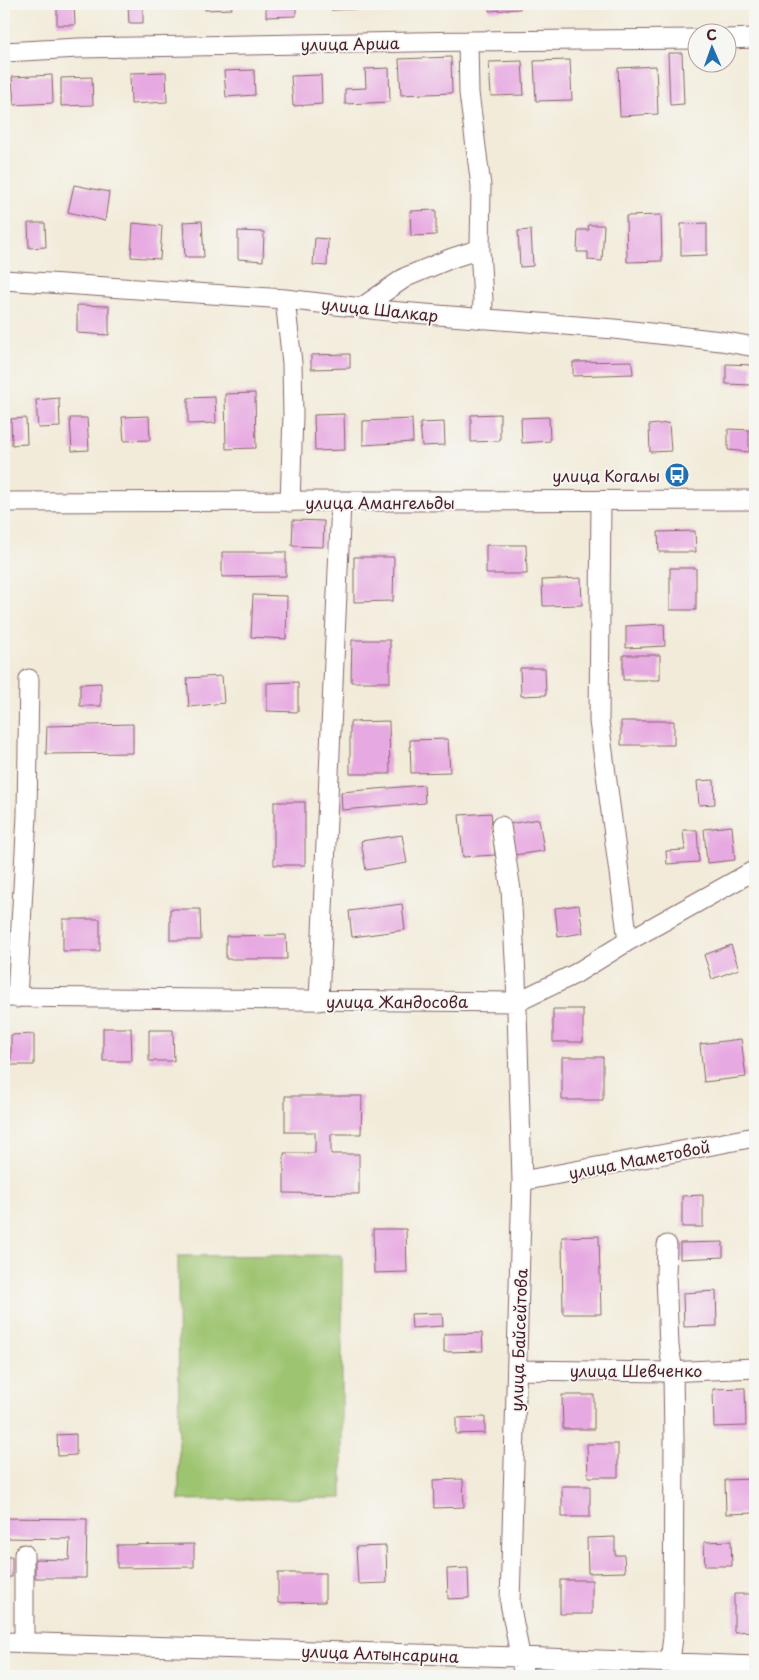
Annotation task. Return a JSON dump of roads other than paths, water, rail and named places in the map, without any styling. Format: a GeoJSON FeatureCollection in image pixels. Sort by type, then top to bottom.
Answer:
{"type":"FeatureCollection","features":[{"type":"Feature","properties":{"kind":"street"},"geometry":{"type":"LineString","coordinates":[[736,38],[755,38]]}},
{"type":"Feature","properties":{"kind":"street","name":"улица Арша"},"geometry":{"type":"LineString","coordinates":[[4,52],[79,48],[686,39]]}},
{"type":"Feature","properties":{"kind":"street"},"geometry":{"type":"LineString","coordinates":[[468,41],[469,93],[481,186],[482,318]]}},
{"type":"Feature","properties":{"kind":"street"},"geometry":{"type":"LineString","coordinates":[[361,308],[406,277],[480,249]]}},
{"type":"Feature","properties":{"kind":"street","name":"улица Шалкар"},"geometry":{"type":"LineString","coordinates":[[4,280],[285,299],[361,308],[623,330],[722,341],[755,347]]}},
{"type":"Feature","properties":{"kind":"street"},"geometry":{"type":"LineString","coordinates":[[285,299],[292,363],[293,416],[290,502]]}},
{"type":"Feature","properties":{"kind":"street","name":"улица Амангельды"},"geometry":{"type":"LineString","coordinates":[[4,502],[755,500]]}},
{"type":"Feature","properties":{"kind":"street"},"geometry":{"type":"LineString","coordinates":[[600,501],[599,721],[628,941]]}},
{"type":"Feature","properties":{"kind":"street"},"geometry":{"type":"LineString","coordinates":[[319,1001],[341,502]]}},
{"type":"Feature","properties":{"kind":"street"},"geometry":{"type":"LineString","coordinates":[[10,997],[27,814],[30,679]]}},
{"type":"Feature","properties":{"kind":"street","name":"улица Байсейтова"},"geometry":{"type":"LineString","coordinates":[[501,826],[511,890],[517,1002],[522,1181],[510,1603],[524,1676]]}},
{"type":"Feature","properties":{"kind":"street","name":"улица Жандосова"},"geometry":{"type":"LineString","coordinates":[[10,997],[517,1002],[575,974],[628,941],[755,870]]}},
{"type":"Feature","properties":{"kind":"street","name":"улица Маметовой"},"geometry":{"type":"LineString","coordinates":[[522,1181],[755,1137]]}},
{"type":"Feature","properties":{"kind":"street"},"geometry":{"type":"LineString","coordinates":[[667,1245],[666,1275],[672,1372],[675,1531],[674,1637],[670,1662]]}},
{"type":"Feature","properties":{"kind":"street","name":"улица Шевченко"},"geometry":{"type":"LineString","coordinates":[[517,1370],[672,1372],[755,1368]]}},
{"type":"Feature","properties":{"kind":"street"},"geometry":{"type":"LineString","coordinates":[[24,1554],[24,1642]]}},
{"type":"Feature","properties":{"kind":"street","name":"улица Алтынсарина"},"geometry":{"type":"LineString","coordinates":[[4,1642],[755,1666]]}},
{"type":"Feature","properties":{"kind":"place","name":"улица Когалы"},"geometry":{"type":"Point","coordinates":[677,475]}}]}
